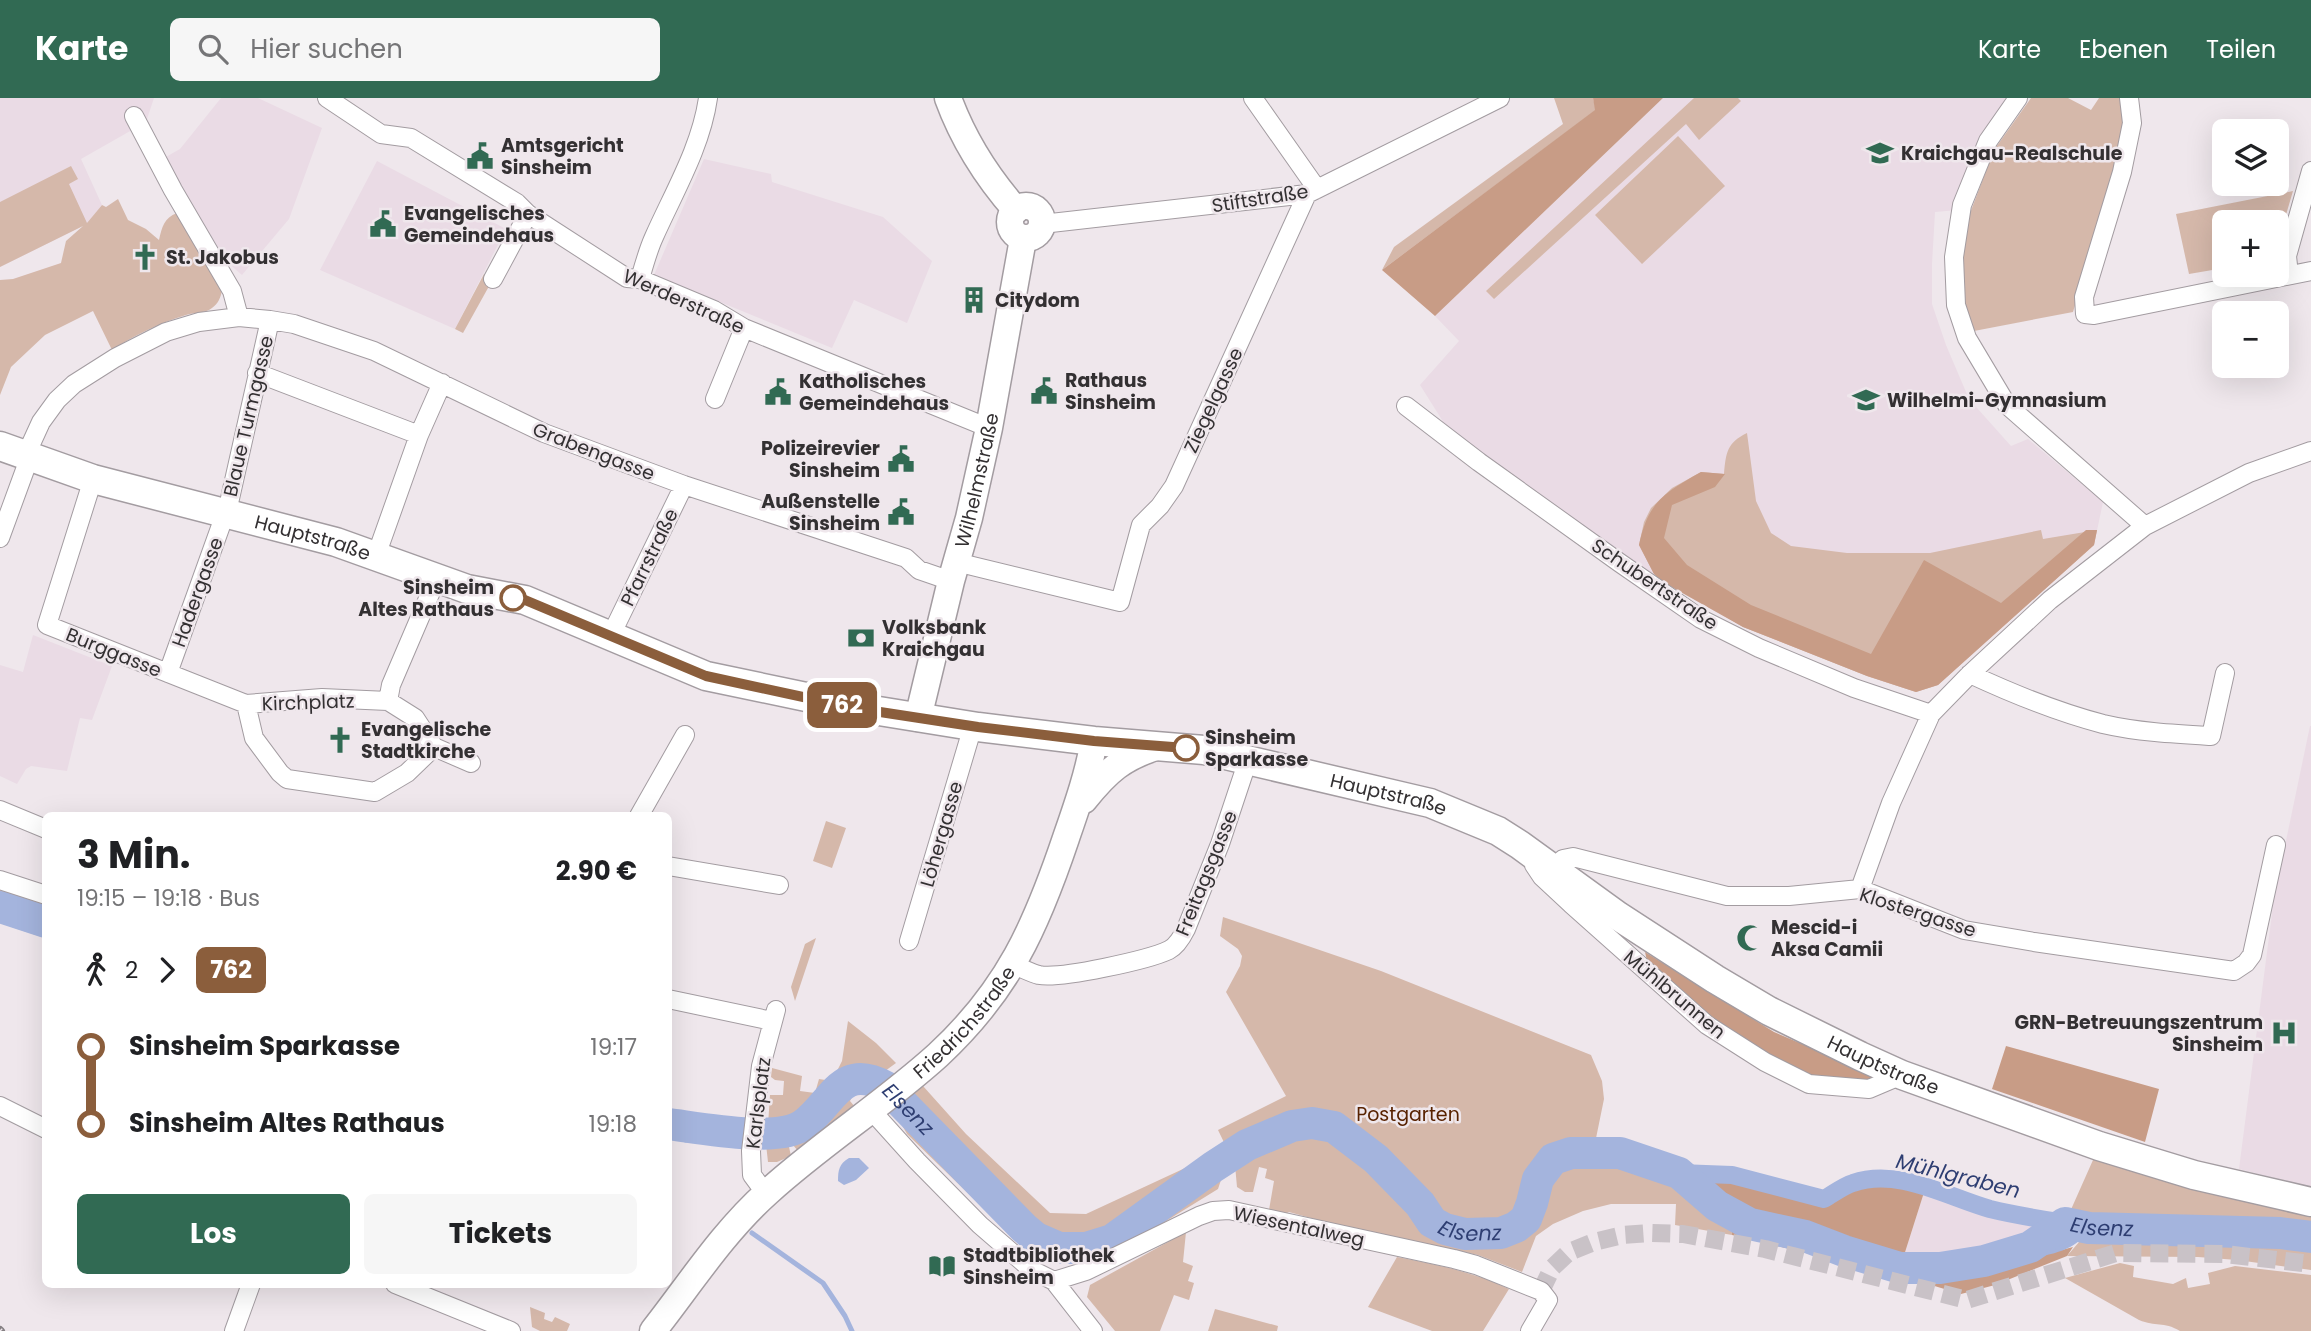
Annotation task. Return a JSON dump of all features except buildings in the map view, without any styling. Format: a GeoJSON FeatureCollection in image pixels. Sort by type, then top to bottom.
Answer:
{"type":"FeatureCollection","features":[{"type":"Feature","properties":{"kind":"main road"},"geometry":{"type":"LineString","coordinates":[[948,98],[986,174],[1016,210],[1010,218],[1010,228],[1016,236],[1033,232]]}},
{"type":"Feature","properties":{"kind":"main road","name":"Wilhelmstraße"},"geometry":{"type":"LineString","coordinates":[[918,718],[953,571],[969,518],[1033,232]]}},
{"type":"Feature","properties":{"kind":"main road","name":"Hauptstraße"},"geometry":{"type":"LineString","coordinates":[[0,446],[93,478],[336,542],[436,580],[525,600],[706,676],[854,708],[918,718],[1094,741],[1204,750],[1430,803],[1498,831],[1555,868],[1637,930],[1748,999],[1902,1075],[2099,1146],[2194,1175],[2311,1202]]}},
{"type":"Feature","properties":{"kind":"main road","name":"Friedrichstraße"},"geometry":{"type":"LineString","coordinates":[[653,1331],[711,1254],[766,1194],[805,1160],[908,1081],[978,1014],[1013,965],[1030,932],[1088,774],[1094,741]]}},
{"type":"Feature","properties":{"kind":"main road"},"geometry":{"type":"LineString","coordinates":[[1076,809],[1118,763],[1159,746]]}},
{"type":"Feature","properties":{"kind":"street","name":"Werderstraße"},"geometry":{"type":"LineString","coordinates":[[327,98],[381,134],[411,138],[517,203],[528,214],[627,278],[640,279],[714,310],[744,328],[989,428]]}},
{"type":"Feature","properties":{"kind":"street"},"geometry":{"type":"LineString","coordinates":[[640,279],[652,241],[698,141],[708,98]]}},
{"type":"Feature","properties":{"kind":"street"},"geometry":{"type":"LineString","coordinates":[[1253,98],[1312,192]]}},
{"type":"Feature","properties":{"kind":"street","name":"Stiftstraße"},"geometry":{"type":"LineString","coordinates":[[1033,232],[1312,192],[1500,98]]}},
{"type":"Feature","properties":{"kind":"street"},"geometry":{"type":"LineString","coordinates":[[2018,98],[1988,141],[1962,205],[1954,257],[1956,305],[1966,338],[2007,405],[2145,526]]}},
{"type":"Feature","properties":{"kind":"street"},"geometry":{"type":"LineString","coordinates":[[2129,98],[2132,123],[2122,172],[2084,298],[2085,314],[2094,315],[2230,287]]}},
{"type":"Feature","properties":{"kind":"street"},"geometry":{"type":"LineString","coordinates":[[134,116],[173,190],[232,291],[239,317]]}},
{"type":"Feature","properties":{"kind":"street"},"geometry":{"type":"LineString","coordinates":[[2289,249],[2311,171]]}},
{"type":"Feature","properties":{"kind":"street","name":"Ziegelgasse"},"geometry":{"type":"LineString","coordinates":[[1120,603],[1141,525],[1160,506],[1174,486],[1312,192]]}},
{"type":"Feature","properties":{"kind":"street"},"geometry":{"type":"LineString","coordinates":[[493,279],[528,214]]}},
{"type":"Feature","properties":{"kind":"street"},"geometry":{"type":"LineString","coordinates":[[2289,275],[2311,271]]}},
{"type":"Feature","properties":{"kind":"street","name":"Grabengasse"},"geometry":{"type":"LineString","coordinates":[[0,538],[41,422],[57,400],[83,378],[115,358],[166,332],[200,322],[239,317],[294,324],[374,351],[544,433],[684,485],[906,558],[919,570],[953,571],[1120,603]]}},
{"type":"Feature","properties":{"kind":"street","name":"Blaue Turmgasse"},"geometry":{"type":"LineString","coordinates":[[226,512],[270,320]]}},
{"type":"Feature","properties":{"kind":"street"},"geometry":{"type":"LineString","coordinates":[[715,399],[744,328]]}},
{"type":"Feature","properties":{"kind":"street"},"geometry":{"type":"LineString","coordinates":[[257,373],[419,435]]}},
{"type":"Feature","properties":{"kind":"street"},"geometry":{"type":"LineString","coordinates":[[376,556],[419,435],[442,383]]}},
{"type":"Feature","properties":{"kind":"street","name":"Schubertstraße"},"geometry":{"type":"LineString","coordinates":[[1406,406],[1620,564],[1702,619],[1759,648],[1854,688],[1931,714]]}},
{"type":"Feature","properties":{"kind":"street"},"geometry":{"type":"LineString","coordinates":[[1860,889],[1891,803],[1931,714],[1970,674],[2050,600],[2145,526],[2249,473],[2311,451]]}},
{"type":"Feature","properties":{"kind":"street","name":"Burggasse"},"geometry":{"type":"LineString","coordinates":[[93,478],[47,625],[246,704]]}},
{"type":"Feature","properties":{"kind":"street","name":"Pfarrstraße"},"geometry":{"type":"LineString","coordinates":[[614,629],[684,485]]}},
{"type":"Feature","properties":{"kind":"street","name":"Hadergasse"},"geometry":{"type":"LineString","coordinates":[[168,673],[226,512]]}},
{"type":"Feature","properties":{"kind":"street"},"geometry":{"type":"LineString","coordinates":[[436,580],[391,685],[388,701],[415,718],[434,747],[471,763]]}},
{"type":"Feature","properties":{"kind":"street"},"geometry":{"type":"LineString","coordinates":[[1970,674],[2056,710],[2105,724],[2211,736],[2225,673]]}},
{"type":"Feature","properties":{"kind":"street","name":"Kirchplatz"},"geometry":{"type":"LineString","coordinates":[[388,701],[322,698],[246,704],[254,738],[279,773],[287,779],[375,792],[407,773],[434,747]]}},
{"type":"Feature","properties":{"kind":"street","name":"Löhergasse"},"geometry":{"type":"LineString","coordinates":[[909,941],[973,726]]}},
{"type":"Feature","properties":{"kind":"street"},"geometry":{"type":"LineString","coordinates":[[641,812],[685,735]]}},
{"type":"Feature","properties":{"kind":"street","name":"Freitagsgasse"},"geometry":{"type":"LineString","coordinates":[[1013,965],[1040,975],[1052,975],[1111,966],[1171,949],[1180,941],[1186,929],[1220,844],[1248,760]]}},
{"type":"Feature","properties":{"kind":"street"},"geometry":{"type":"LineString","coordinates":[[0,810],[42,827]]}},
{"type":"Feature","properties":{"kind":"street","name":"Mühlbrunnen"},"geometry":{"type":"LineString","coordinates":[[1520,845],[1542,877],[1707,1025],[1765,1062],[1809,1084],[1869,1089],[1902,1075]]}},
{"type":"Feature","properties":{"kind":"street","name":"Klostergasse"},"geometry":{"type":"LineString","coordinates":[[1555,868],[1563,859],[1573,857],[1727,896],[1789,896],[1860,889],[1964,930],[2234,971],[2246,963],[2252,954],[2276,845]]}},
{"type":"Feature","properties":{"kind":"street"},"geometry":{"type":"LineString","coordinates":[[672,867],[779,885]]}},
{"type":"Feature","properties":{"kind":"street"},"geometry":{"type":"LineString","coordinates":[[0,880],[42,894]]}},
{"type":"Feature","properties":{"kind":"street","name":"Karlsplatz"},"geometry":{"type":"LineString","coordinates":[[672,1000],[774,1015],[761,1066],[752,1146],[752,1175],[766,1194]]}},
{"type":"Feature","properties":{"kind":"street"},"geometry":{"type":"LineString","coordinates":[[877,1105],[903,1146],[979,1225],[1032,1270],[1054,1281],[1093,1331]]}},
{"type":"Feature","properties":{"kind":"street"},"geometry":{"type":"LineString","coordinates":[[0,1106],[42,1127]]}},
{"type":"Feature","properties":{"kind":"street","name":"Wiesentalweg"},"geometry":{"type":"LineString","coordinates":[[1054,1281],[1086,1271],[1199,1216],[1213,1211],[1229,1210],[1476,1265],[1541,1291],[1548,1300],[1530,1331]]}},
{"type":"Feature","properties":{"kind":"street"},"geometry":{"type":"LineString","coordinates":[[233,1331],[249,1288]]}},
{"type":"Feature","properties":{"kind":"street"},"geometry":{"type":"LineString","coordinates":[[405,1288],[511,1331]]}},
{"type":"Feature","properties":{"kind":"shaded area"},"geometry":{"type":"Polygon","coordinates":[[[0,98],[154,98],[146,122],[81,159],[102,205],[87,224],[0,267],[0,98]]]}},
{"type":"Feature","properties":{"kind":"shaded area"},"geometry":{"type":"Polygon","coordinates":[[[221,98],[258,98],[322,128],[289,219],[242,275],[227,262],[164,158],[180,149],[221,98]]]}},
{"type":"Feature","properties":{"kind":"shaded area"},"geometry":{"type":"Polygon","coordinates":[[[1593,98],[1663,98],[1435,316],[1382,270],[1595,110],[1593,98]]]}},
{"type":"Feature","properties":{"kind":"shaded area"},"geometry":{"type":"Polygon","coordinates":[[[1663,98],[2011,98],[1958,210],[1935,212],[1932,304],[1969,399],[2011,446],[2028,439],[2103,502],[2094,545],[1938,685],[1916,692],[1867,676],[1743,627],[1661,581],[1449,431],[1420,385],[1459,341],[1435,316],[1663,98]]]}},
{"type":"Feature","properties":{"kind":"shaded area"},"geometry":{"type":"Polygon","coordinates":[[[704,159],[771,174],[772,182],[883,217],[932,261],[907,323],[854,300],[832,348],[654,275],[704,159]]]}},
{"type":"Feature","properties":{"kind":"shaded area"},"geometry":{"type":"Polygon","coordinates":[[[377,161],[506,229],[455,329],[320,270],[377,161]]]}},
{"type":"Feature","properties":{"kind":"shaded area"},"geometry":{"type":"Polygon","coordinates":[[[1701,472],[1725,474],[1715,487],[1672,505],[1664,538],[1687,565],[1751,605],[1871,654],[1924,560],[2001,603],[2086,530],[2097,530],[2094,545],[1938,685],[1916,692],[1867,676],[1743,627],[1661,581],[1654,574],[1639,545],[1647,518],[1667,493],[1701,472]]]}},
{"type":"Feature","properties":{"kind":"shaded area"},"geometry":{"type":"Polygon","coordinates":[[[33,635],[112,666],[92,720],[80,718],[67,771],[31,766],[26,769],[17,784],[0,776],[0,665],[23,672],[33,635]]]}},
{"type":"Feature","properties":{"kind":"shaded area","name":"GRN-Betreuungszentrum Sinsheim"},"geometry":{"type":"Polygon","coordinates":[[[2310,726],[2311,1187],[2239,1169],[2274,898],[2310,726]]]}},
{"type":"Feature","properties":{"kind":"shaded area"},"geometry":{"type":"Polygon","coordinates":[[[1645,952],[1774,1032],[1882,1078],[1869,1086],[1809,1078],[1728,1031],[1648,965],[1645,952]]]}},
{"type":"Feature","properties":{"kind":"shaded area"},"geometry":{"type":"Polygon","coordinates":[[[2006,1046],[2159,1089],[2145,1142],[1992,1089],[2006,1046]]]}},
{"type":"Feature","properties":{"kind":"shaded area"},"geometry":{"type":"Polygon","coordinates":[[[1674,1170],[1730,1170],[1831,1195],[1850,1179],[1887,1175],[1927,1183],[1900,1268],[1940,1268],[2039,1256],[2073,1247],[2067,1256],[1995,1285],[1961,1294],[1908,1278],[1732,1235],[1730,1217],[1677,1179],[1674,1170]]]}},
{"type":"Feature","properties":{"kind":"shaded area"},"geometry":{"type":"Polygon","coordinates":[[[1927,1183],[1993,1207],[2065,1223],[2030,1247],[1984,1261],[1940,1268],[1900,1268],[1927,1183]]]}},
{"type":"Feature","properties":{"kind":"green space"},"geometry":{"type":"Polygon","coordinates":[[[1554,98],[1593,98],[1596,110],[1382,270],[1394,247],[1563,124],[1554,98]]]}},
{"type":"Feature","properties":{"kind":"green space"},"geometry":{"type":"Polygon","coordinates":[[[1694,98],[1738,98],[1741,101],[1699,140],[1686,124],[1494,299],[1486,291],[1694,98]]]}},
{"type":"Feature","properties":{"kind":"green space"},"geometry":{"type":"Polygon","coordinates":[[[2031,98],[2068,98],[2091,110],[2099,98],[2122,98],[2125,137],[2073,312],[1974,331],[1963,299],[1964,229],[1994,150],[2031,98]]]}},
{"type":"Feature","properties":{"kind":"green space"},"geometry":{"type":"Polygon","coordinates":[[[1678,136],[1725,186],[1642,264],[1595,215],[1678,136]]]}},
{"type":"Feature","properties":{"kind":"green space"},"geometry":{"type":"Polygon","coordinates":[[[71,166],[78,179],[69,184],[87,223],[102,205],[106,207],[118,199],[128,220],[146,229],[159,240],[164,223],[177,213],[222,290],[221,295],[209,310],[157,326],[112,350],[93,311],[45,335],[11,367],[0,395],[0,280],[13,279],[61,263],[66,241],[83,226],[0,267],[0,202],[71,166]]]}},
{"type":"Feature","properties":{"kind":"green space"},"geometry":{"type":"Polygon","coordinates":[[[2293,191],[2287,210],[2212,210],[2212,270],[2189,274],[2176,214],[2268,196],[2289,196],[2289,192],[2293,191]]]}},
{"type":"Feature","properties":{"kind":"green space"},"geometry":{"type":"Polygon","coordinates":[[[484,274],[493,279],[463,333],[455,329],[484,274]]]}},
{"type":"Feature","properties":{"kind":"green space"},"geometry":{"type":"Polygon","coordinates":[[[1747,433],[1756,501],[1771,533],[1791,546],[1847,553],[1930,553],[2041,530],[2043,539],[2097,530],[2094,545],[1938,685],[1916,692],[1867,676],[1743,627],[1654,574],[1639,545],[1644,522],[1651,508],[1672,488],[1701,472],[1724,474],[1731,445],[1747,433]]]}},
{"type":"Feature","properties":{"kind":"green space"},"geometry":{"type":"Polygon","coordinates":[[[826,821],[846,828],[832,868],[813,861],[826,821]]]}},
{"type":"Feature","properties":{"kind":"green space"},"geometry":{"type":"Polygon","coordinates":[[[0,888],[42,903],[42,937],[0,923],[0,888]]]}},
{"type":"Feature","properties":{"kind":"green space","name":"Postgarten"},"geometry":{"type":"Polygon","coordinates":[[[1223,917],[1381,971],[1591,1055],[1602,1081],[1604,1099],[1594,1148],[1632,1147],[1674,1170],[1677,1179],[1730,1217],[1732,1235],[1675,1225],[1676,1204],[1611,1204],[1583,1211],[1553,1224],[1536,1236],[1522,1272],[1478,1255],[1350,1227],[1335,1227],[1289,1212],[1283,1215],[1269,1210],[1274,1181],[1265,1178],[1267,1169],[1259,1167],[1253,1192],[1245,1192],[1237,1187],[1235,1165],[1218,1130],[1286,1096],[1226,992],[1240,966],[1242,956],[1238,949],[1220,936],[1223,917]]]}},
{"type":"Feature","properties":{"kind":"green space"},"geometry":{"type":"Polygon","coordinates":[[[816,938],[795,1001],[791,987],[805,944],[816,938]]]}},
{"type":"Feature","properties":{"kind":"green space"},"geometry":{"type":"Polygon","coordinates":[[[848,1021],[896,1063],[881,1074],[852,1067],[832,1081],[842,1061],[848,1021]]]}},
{"type":"Feature","properties":{"kind":"green space"},"geometry":{"type":"Polygon","coordinates":[[[772,1068],[802,1076],[800,1091],[815,1093],[819,1079],[832,1081],[816,1101],[797,1118],[780,1126],[768,1125],[770,1095],[783,1095],[784,1081],[771,1077],[772,1068]]]}},
{"type":"Feature","properties":{"kind":"green space"},"geometry":{"type":"Polygon","coordinates":[[[856,1086],[867,1089],[853,1095],[850,1101],[855,1107],[798,1151],[793,1145],[789,1147],[791,1156],[777,1162],[768,1162],[766,1144],[807,1130],[818,1122],[843,1094],[856,1086]]]}},
{"type":"Feature","properties":{"kind":"green space"},"geometry":{"type":"Polygon","coordinates":[[[923,1086],[966,1134],[1050,1213],[1086,1214],[1211,1156],[1222,1177],[1218,1189],[1137,1239],[1104,1254],[1068,1264],[1036,1254],[1011,1235],[907,1134],[893,1109],[923,1086]]]}},
{"type":"Feature","properties":{"kind":"green space"},"geometry":{"type":"Polygon","coordinates":[[[2097,1151],[2311,1214],[2311,1270],[2198,1257],[2067,1256],[2092,1227],[2065,1223],[2097,1151]]]}},
{"type":"Feature","properties":{"kind":"green space"},"geometry":{"type":"Polygon","coordinates":[[[1186,1232],[1183,1262],[1193,1266],[1188,1281],[1194,1283],[1189,1300],[1174,1295],[1160,1331],[1115,1331],[1087,1297],[1090,1285],[1186,1232]]]}},
{"type":"Feature","properties":{"kind":"green space"},"geometry":{"type":"Polygon","coordinates":[[[1397,1257],[1468,1273],[1509,1289],[1483,1331],[1432,1331],[1368,1307],[1397,1257]]]}},
{"type":"Feature","properties":{"kind":"green space"},"geometry":{"type":"Polygon","coordinates":[[[2120,1263],[2134,1266],[2133,1277],[2173,1284],[2186,1278],[2188,1288],[2210,1284],[2208,1273],[2235,1266],[2311,1275],[2311,1331],[2180,1331],[2139,1320],[2065,1278],[2120,1263]]]}},
{"type":"Feature","properties":{"kind":"green space"},"geometry":{"type":"Polygon","coordinates":[[[530,1307],[545,1313],[544,1319],[552,1322],[555,1317],[570,1324],[567,1331],[540,1331],[532,1327],[530,1307]]]}},
{"type":"Feature","properties":{"kind":"green space"},"geometry":{"type":"Polygon","coordinates":[[[1215,1309],[1278,1326],[1277,1331],[1208,1331],[1215,1309]]]}},
{"type":"Feature","properties":{"kind":"water"},"geometry":{"type":"Polygon","coordinates":[[[849,1158],[859,1158],[869,1168],[856,1180],[844,1185],[838,1181],[839,1170],[849,1158]]]}},
{"type":"Feature","properties":{"kind":"water"},"geometry":{"type":"Polygon","coordinates":[[[2065,1223],[2089,1228],[2071,1247],[2058,1252],[2027,1258],[1984,1261],[2030,1247],[2065,1223]]]}},
{"type":"Feature","properties":{"kind":"waterway","name":"Elsenz"},"geometry":{"type":"LineString","coordinates":[[0,907],[42,921]]}},
{"type":"Feature","properties":{"kind":"waterway","name":"Elsenz"},"geometry":{"type":"LineString","coordinates":[[672,1125],[757,1134],[791,1130],[803,1125],[847,1082],[870,1080],[886,1087],[1024,1228],[1036,1238],[1059,1248],[1086,1248],[1112,1240],[1247,1145],[1292,1126],[1312,1123],[1334,1127],[1376,1159],[1420,1204],[1432,1222],[1445,1229],[1465,1234],[1501,1233],[1526,1219],[1538,1179],[1553,1159],[1571,1153],[1620,1153],[1679,1173],[1717,1206],[1750,1224],[1805,1236],[1900,1268],[1940,1268],[1984,1261],[2030,1247],[2065,1223],[2089,1228],[2280,1233],[2311,1237]]}},
{"type":"Feature","properties":{"kind":"waterway"},"geometry":{"type":"LineString","coordinates":[[682,1126],[686,1140]]}},
{"type":"Feature","properties":{"kind":"waterway","name":"Mühlgraben"},"geometry":{"type":"LineString","coordinates":[[1679,1173],[1732,1175],[1824,1199],[1853,1183],[1870,1179],[1905,1181],[1990,1209],[2065,1223]]}},
{"type":"Feature","properties":{"kind":"waterway"},"geometry":{"type":"LineString","coordinates":[[752,1233],[823,1283],[852,1331]]}},
{"type":"Feature","properties":{"kind":"tunnel"},"geometry":{"type":"LineString","coordinates":[[1541,1291],[1552,1268],[1569,1252],[1623,1235],[1651,1233],[1683,1234],[1765,1249],[1967,1300],[2116,1253],[2225,1254],[2311,1264]]}},
{"type":"Feature","properties":{"kind":"bus line","name":"762"},"geometry":{"type":"LineString","coordinates":[[513,598],[525,600],[706,676],[854,708],[978,727],[1094,741],[1186,748]]}},
{"type":"Feature","properties":{"kind":"place","name":"Kraichgau-Realschule"},"geometry":{"type":"Point","coordinates":[1880,153]}},
{"type":"Feature","properties":{"kind":"place","name":"Amtsgericht Sinsheim"},"geometry":{"type":"Point","coordinates":[480,156]}},
{"type":"Feature","properties":{"kind":"place","name":"Evangelisches Gemeindehaus"},"geometry":{"type":"Point","coordinates":[383,224]}},
{"type":"Feature","properties":{"kind":"place","name":"St. Jakobus"},"geometry":{"type":"Point","coordinates":[145,257]}},
{"type":"Feature","properties":{"kind":"place","name":"Citydom"},"geometry":{"type":"Point","coordinates":[974,300]}},
{"type":"Feature","properties":{"kind":"place","name":"Rathaus Sinsheim"},"geometry":{"type":"Point","coordinates":[1044,391]}},
{"type":"Feature","properties":{"kind":"place","name":"Katholisches Gemeindehaus"},"geometry":{"type":"Point","coordinates":[778,392]}},
{"type":"Feature","properties":{"kind":"place","name":"Wilhelmi-Gymnasium"},"geometry":{"type":"Point","coordinates":[1866,400]}},
{"type":"Feature","properties":{"kind":"place","name":"Polizeirevier Sinsheim"},"geometry":{"type":"Point","coordinates":[901,459]}},
{"type":"Feature","properties":{"kind":"place","name":"Außenstelle Sinsheim"},"geometry":{"type":"Point","coordinates":[901,512]}},
{"type":"Feature","properties":{"kind":"place","name":"Sinsheim Altes Rathaus"},"geometry":{"type":"Point","coordinates":[513,598]}},
{"type":"Feature","properties":{"kind":"place","name":"Volksbank Kraichgau"},"geometry":{"type":"Point","coordinates":[861,638]}},
{"type":"Feature","properties":{"kind":"place","name":"Evangelische Stadtkirche"},"geometry":{"type":"Point","coordinates":[340,740]}},
{"type":"Feature","properties":{"kind":"place","name":"Sinsheim Sparkasse"},"geometry":{"type":"Point","coordinates":[1186,748]}},
{"type":"Feature","properties":{"kind":"place","name":"Mescid-i Aksa Camii"},"geometry":{"type":"Point","coordinates":[1750,938]}},
{"type":"Feature","properties":{"kind":"place","name":"GRN-Betreuungszentrum Sinsheim"},"geometry":{"type":"Point","coordinates":[2284,1033]}},
{"type":"Feature","properties":{"kind":"place","name":"Stadtbibliothek Sinsheim"},"geometry":{"type":"Point","coordinates":[942,1266]}}]}
